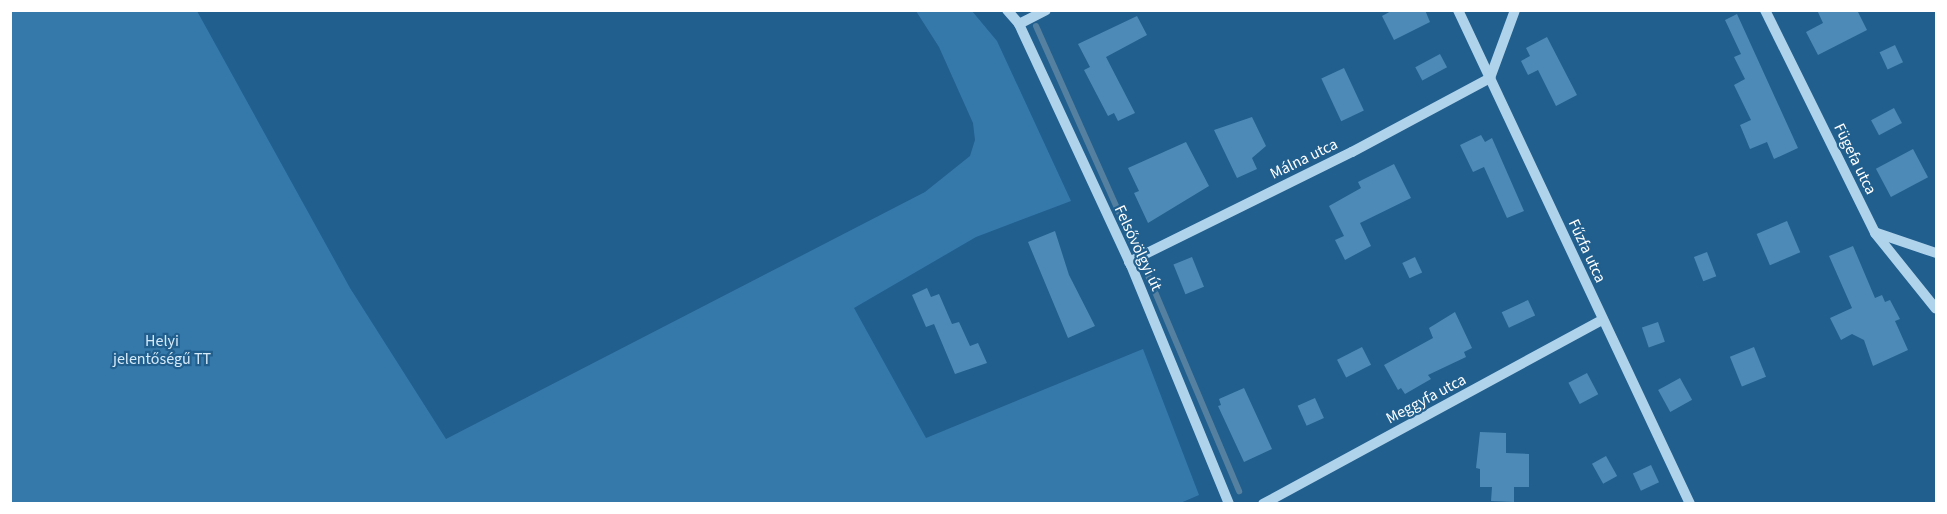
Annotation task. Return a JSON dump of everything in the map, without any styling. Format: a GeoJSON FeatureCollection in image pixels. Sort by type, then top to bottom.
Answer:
{"type":"FeatureCollection","features":[{"type":"Feature","properties":{"kind":"street","name":"Felsővölgyi út"},"geometry":{"type":"LineString","coordinates":[[1007,10],[1019,24],[1130,262],[1229,504]]}},
{"type":"Feature","properties":{"kind":"street"},"geometry":{"type":"LineString","coordinates":[[1019,24],[1046,10]]}},
{"type":"Feature","properties":{"kind":"street","name":"Fűzfa utca"},"geometry":{"type":"LineString","coordinates":[[1458,10],[1690,504]]}},
{"type":"Feature","properties":{"kind":"street"},"geometry":{"type":"LineString","coordinates":[[1490,78],[1515,10]]}},
{"type":"Feature","properties":{"kind":"street","name":"Fügefa utca"},"geometry":{"type":"LineString","coordinates":[[1765,10],[1875,233],[1936,309]]}},
{"type":"Feature","properties":{"kind":"street","name":"Málna utca"},"geometry":{"type":"LineString","coordinates":[[1130,262],[1352,152],[1490,78]]}},
{"type":"Feature","properties":{"kind":"street"},"geometry":{"type":"LineString","coordinates":[[1875,233],[1936,253]]}},
{"type":"Feature","properties":{"kind":"street","name":"Meggyfa utca"},"geometry":{"type":"LineString","coordinates":[[1263,504],[1602,320]]}},
{"type":"Feature","properties":{"kind":"green space","name":"Helyi jelentőségű TT"},"geometry":{"type":"Polygon","coordinates":[[[10,11],[197,11],[350,288],[446,439],[925,192],[970,156],[975,140],[973,123],[939,47],[916,11],[972,11],[997,41],[1071,201],[976,237],[854,308],[926,438],[1143,349],[1199,495],[1178,504],[11,503],[10,11]]]}},
{"type":"Feature","properties":{"kind":"building"},"geometry":{"type":"Polygon","coordinates":[[[1393,10],[1425,10],[1430,22],[1394,40],[1382,16],[1393,10]]]}},
{"type":"Feature","properties":{"kind":"building"},"geometry":{"type":"Polygon","coordinates":[[[1817,10],[1857,10],[1867,30],[1818,55],[1806,32],[1823,23],[1817,10]]]}},
{"type":"Feature","properties":{"kind":"building"},"geometry":{"type":"Polygon","coordinates":[[[1737,14],[1798,148],[1774,159],[1767,142],[1750,149],[1740,125],[1751,120],[1734,85],[1745,79],[1734,57],[1741,54],[1725,20],[1737,14]]]}},
{"type":"Feature","properties":{"kind":"building"},"geometry":{"type":"Polygon","coordinates":[[[1137,16],[1147,35],[1106,57],[1135,113],[1118,121],[1114,113],[1108,116],[1084,70],[1090,67],[1078,44],[1137,16]]]}},
{"type":"Feature","properties":{"kind":"building"},"geometry":{"type":"Polygon","coordinates":[[[1547,37],[1577,95],[1556,106],[1538,70],[1528,75],[1521,61],[1530,56],[1526,48],[1547,37]]]}},
{"type":"Feature","properties":{"kind":"building"},"geometry":{"type":"Polygon","coordinates":[[[1895,45],[1903,62],[1888,69],[1880,52],[1895,45]]]}},
{"type":"Feature","properties":{"kind":"building"},"geometry":{"type":"Polygon","coordinates":[[[1440,54],[1447,67],[1422,80],[1415,67],[1440,54]]]}},
{"type":"Feature","properties":{"kind":"building"},"geometry":{"type":"Polygon","coordinates":[[[1344,68],[1364,111],[1341,121],[1321,79],[1344,68]]]}},
{"type":"Feature","properties":{"kind":"building"},"geometry":{"type":"Polygon","coordinates":[[[1894,108],[1902,123],[1879,135],[1871,120],[1894,108]]]}},
{"type":"Feature","properties":{"kind":"building"},"geometry":{"type":"Polygon","coordinates":[[[1252,117],[1266,146],[1252,158],[1257,169],[1237,178],[1214,130],[1252,117]]]}},
{"type":"Feature","properties":{"kind":"building"},"geometry":{"type":"Polygon","coordinates":[[[1481,135],[1485,142],[1492,138],[1524,211],[1507,218],[1484,167],[1473,172],[1460,145],[1481,135]]]}},
{"type":"Feature","properties":{"kind":"building"},"geometry":{"type":"Polygon","coordinates":[[[1186,142],[1209,186],[1148,223],[1134,193],[1139,191],[1128,168],[1186,142]]]}},
{"type":"Feature","properties":{"kind":"building"},"geometry":{"type":"Polygon","coordinates":[[[1913,149],[1928,177],[1891,197],[1876,169],[1913,149]]]}},
{"type":"Feature","properties":{"kind":"building"},"geometry":{"type":"Polygon","coordinates":[[[1394,164],[1411,198],[1360,223],[1371,246],[1345,260],[1335,240],[1344,236],[1329,206],[1361,188],[1358,182],[1394,164]]]}},
{"type":"Feature","properties":{"kind":"building"},"geometry":{"type":"Polygon","coordinates":[[[1787,221],[1800,252],[1770,265],[1757,234],[1787,221]]]}},
{"type":"Feature","properties":{"kind":"building"},"geometry":{"type":"Polygon","coordinates":[[[1055,231],[1069,275],[1095,326],[1068,338],[1028,242],[1055,231]]]}},
{"type":"Feature","properties":{"kind":"building"},"geometry":{"type":"Polygon","coordinates":[[[1853,246],[1875,298],[1882,295],[1885,302],[1890,300],[1900,319],[1895,321],[1908,350],[1873,366],[1864,340],[1852,334],[1841,340],[1830,318],[1852,308],[1829,256],[1853,246]]]}},
{"type":"Feature","properties":{"kind":"building"},"geometry":{"type":"Polygon","coordinates":[[[1707,252],[1716,276],[1703,281],[1694,257],[1707,252]]]}},
{"type":"Feature","properties":{"kind":"building"},"geometry":{"type":"Polygon","coordinates":[[[1192,257],[1204,287],[1185,294],[1173,264],[1192,257]]]}},
{"type":"Feature","properties":{"kind":"building"},"geometry":{"type":"Polygon","coordinates":[[[1415,257],[1422,272],[1409,278],[1402,263],[1415,257]]]}},
{"type":"Feature","properties":{"kind":"building"},"geometry":{"type":"Polygon","coordinates":[[[927,288],[931,297],[939,294],[952,324],[959,322],[970,346],[978,343],[987,363],[955,374],[934,324],[926,327],[912,295],[927,288]]]}},
{"type":"Feature","properties":{"kind":"building"},"geometry":{"type":"Polygon","coordinates":[[[1528,300],[1535,315],[1509,328],[1502,312],[1528,300]]]}},
{"type":"Feature","properties":{"kind":"building"},"geometry":{"type":"Polygon","coordinates":[[[1455,312],[1472,348],[1464,352],[1466,357],[1428,375],[1431,379],[1405,394],[1401,388],[1398,390],[1384,365],[1433,338],[1429,328],[1455,312]]]}},
{"type":"Feature","properties":{"kind":"building"},"geometry":{"type":"Polygon","coordinates":[[[1658,322],[1665,342],[1649,347],[1642,328],[1658,322]]]}},
{"type":"Feature","properties":{"kind":"building"},"geometry":{"type":"Polygon","coordinates":[[[1362,347],[1371,365],[1346,378],[1337,360],[1362,347]]]}},
{"type":"Feature","properties":{"kind":"building"},"geometry":{"type":"Polygon","coordinates":[[[1754,347],[1766,377],[1742,386],[1730,357],[1754,347]]]}},
{"type":"Feature","properties":{"kind":"building"},"geometry":{"type":"Polygon","coordinates":[[[1587,373],[1598,394],[1580,404],[1568,383],[1587,373]]]}},
{"type":"Feature","properties":{"kind":"building"},"geometry":{"type":"Polygon","coordinates":[[[1680,378],[1692,400],[1670,412],[1658,390],[1680,378]]]}},
{"type":"Feature","properties":{"kind":"building"},"geometry":{"type":"Polygon","coordinates":[[[1244,388],[1272,449],[1244,462],[1218,406],[1221,405],[1219,399],[1244,388]]]}},
{"type":"Feature","properties":{"kind":"building"},"geometry":{"type":"Polygon","coordinates":[[[1315,398],[1324,418],[1307,426],[1298,406],[1315,398]]]}},
{"type":"Feature","properties":{"kind":"building"},"geometry":{"type":"Polygon","coordinates":[[[1480,432],[1506,433],[1506,453],[1529,454],[1529,487],[1514,487],[1514,502],[1491,501],[1492,487],[1480,487],[1480,469],[1476,468],[1480,432]]]}},
{"type":"Feature","properties":{"kind":"building"},"geometry":{"type":"Polygon","coordinates":[[[1606,456],[1617,476],[1603,484],[1592,464],[1606,456]]]}},
{"type":"Feature","properties":{"kind":"building"},"geometry":{"type":"Polygon","coordinates":[[[1651,465],[1659,482],[1641,491],[1633,473],[1651,465]]]}},
{"type":"Feature","properties":{"kind":"waterway"},"geometry":{"type":"LineString","coordinates":[[1036,26],[1132,242]]}},
{"type":"Feature","properties":{"kind":"waterway"},"geometry":{"type":"LineString","coordinates":[[1147,273],[1239,491]]}}]}
